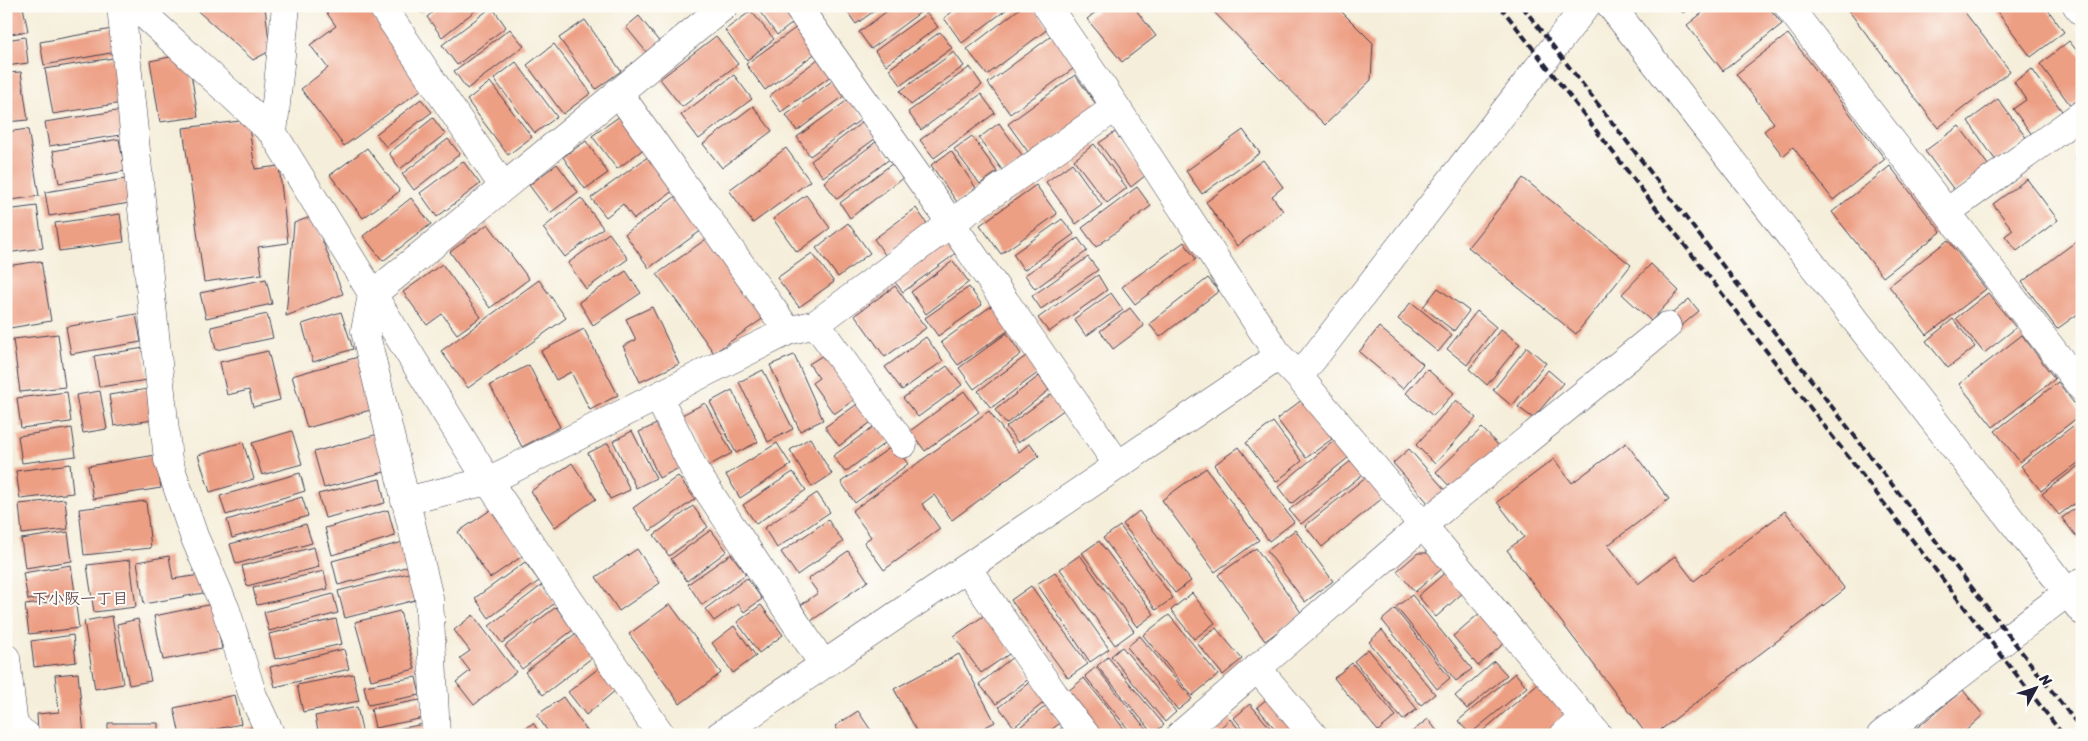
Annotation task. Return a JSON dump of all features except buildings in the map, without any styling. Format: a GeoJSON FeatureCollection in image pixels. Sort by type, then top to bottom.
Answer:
{"type":"FeatureCollection","features":[{"type":"Feature","properties":{"kind":"street"},"geometry":{"type":"LineString","coordinates":[[121,6],[168,460],[194,536],[226,610],[253,696],[271,735]]}},
{"type":"Feature","properties":{"kind":"street"},"geometry":{"type":"LineString","coordinates":[[135,6],[273,133],[488,481],[661,735]]}},
{"type":"Feature","properties":{"kind":"street"},"geometry":{"type":"LineString","coordinates":[[273,133],[286,6]]}},
{"type":"Feature","properties":{"kind":"street"},"geometry":{"type":"LineString","coordinates":[[382,6],[503,186]]}},
{"type":"Feature","properties":{"kind":"street"},"geometry":{"type":"LineString","coordinates":[[436,735],[429,598],[365,332],[372,294],[724,6]]}},
{"type":"Feature","properties":{"kind":"street"},"geometry":{"type":"LineString","coordinates":[[797,6],[951,223],[1118,465]]}},
{"type":"Feature","properties":{"kind":"street"},"geometry":{"type":"LineString","coordinates":[[1048,6],[1279,356],[1299,377],[1592,726],[1564,735]]}},
{"type":"Feature","properties":{"kind":"street"},"geometry":{"type":"LineString","coordinates":[[1299,377],[1586,6]]}},
{"type":"Feature","properties":{"kind":"street"},"geometry":{"type":"LineString","coordinates":[[1611,6],[2077,595],[1881,735]]}},
{"type":"Feature","properties":{"kind":"street"},"geometry":{"type":"LineString","coordinates":[[1788,6],[2082,388]]}},
{"type":"Feature","properties":{"kind":"street"},"geometry":{"type":"LineString","coordinates":[[2077,6],[2082,12]]}},
{"type":"Feature","properties":{"kind":"street"},"geometry":{"type":"LineString","coordinates":[[618,92],[788,332]]}},
{"type":"Feature","properties":{"kind":"street"},"geometry":{"type":"LineString","coordinates":[[405,501],[488,481],[788,332],[816,324],[951,223],[1116,107]]}},
{"type":"Feature","properties":{"kind":"street"},"geometry":{"type":"LineString","coordinates":[[1947,212],[2082,114]]}},
{"type":"Feature","properties":{"kind":"street"},"geometry":{"type":"LineString","coordinates":[[816,324],[903,444]]}},
{"type":"Feature","properties":{"kind":"street"},"geometry":{"type":"LineString","coordinates":[[1180,735],[1423,525],[1667,326]]}},
{"type":"Feature","properties":{"kind":"street"},"geometry":{"type":"LineString","coordinates":[[720,735],[1279,356]]}},
{"type":"Feature","properties":{"kind":"street"},"geometry":{"type":"LineString","coordinates":[[658,396],[695,471],[823,664]]}},
{"type":"Feature","properties":{"kind":"street"},"geometry":{"type":"LineString","coordinates":[[967,568],[1054,694],[1086,735]]}},
{"type":"Feature","properties":{"kind":"street"},"geometry":{"type":"LineString","coordinates":[[6,658],[16,728]]}},
{"type":"Feature","properties":{"kind":"street"},"geometry":{"type":"LineString","coordinates":[[1257,668],[1313,735]]}},
{"type":"Feature","properties":{"kind":"railway"},"geometry":{"type":"LineString","coordinates":[[1500,6],[2063,735]]}},
{"type":"Feature","properties":{"kind":"railway"},"geometry":{"type":"LineString","coordinates":[[1522,6],[2082,730]]}},
{"type":"Feature","properties":{"kind":"district","name":"下小阪一丁目"},"geometry":{"type":"Point","coordinates":[80,598]}}]}
